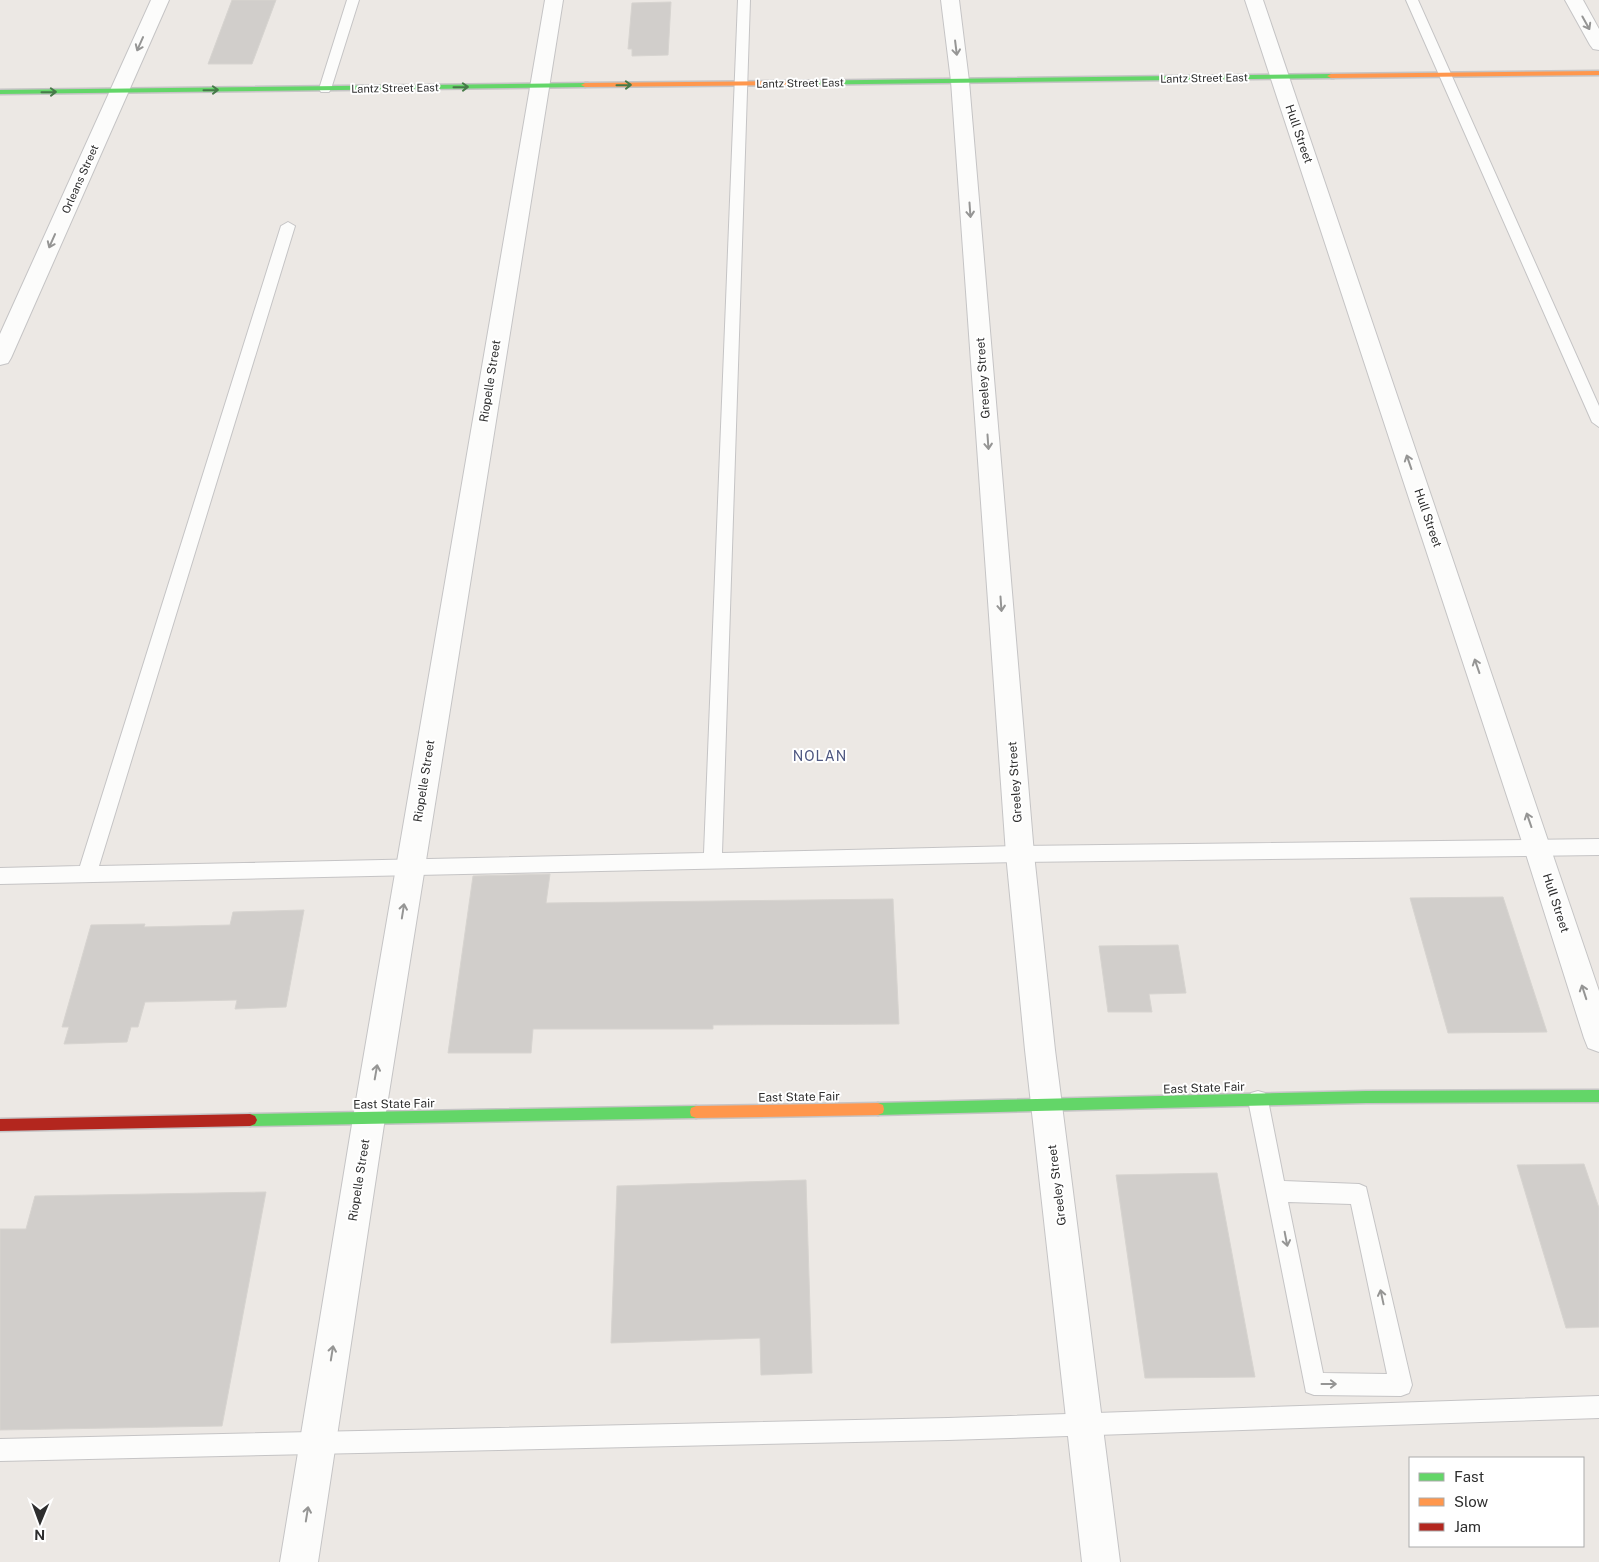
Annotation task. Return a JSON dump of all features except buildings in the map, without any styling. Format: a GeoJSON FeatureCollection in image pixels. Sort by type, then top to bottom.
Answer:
{"type":"FeatureCollection","features":[{"type":"Feature","properties":{"kind":"street","name":"Orleans Street"},"geometry":{"type":"LineString","coordinates":[[0,358],[160,0]]}},
{"type":"Feature","properties":{"kind":"street","name":"Riopelle Street"},"geometry":{"type":"LineString","coordinates":[[299,1562],[368,1118],[554,0]]}},
{"type":"Feature","properties":{"kind":"street","name":"Greeley Street"},"geometry":{"type":"LineString","coordinates":[[950,0],[960,81],[1020,854],[1040,1050],[1101,1562]]}},
{"type":"Feature","properties":{"kind":"street","name":"Hull Street"},"geometry":{"type":"LineString","coordinates":[[1254,0],[1538,848],[1599,1038]]}},
{"type":"Feature","properties":{"kind":"street"},"geometry":{"type":"LineString","coordinates":[[1574,0],[1599,45]]}},
{"type":"Feature","properties":{"kind":"street","name":"Lantz Street East"},"geometry":{"type":"LineString","coordinates":[[0,92],[1599,73]]}},
{"type":"Feature","properties":{"kind":"street","name":"East State Fair"},"geometry":{"type":"LineString","coordinates":[[0,1125],[1048,1106],[1477,1095],[1599,1096]]}},
{"type":"Feature","properties":{"kind":"lane"},"geometry":{"type":"LineString","coordinates":[[325,89],[353,0]]}},
{"type":"Feature","properties":{"kind":"lane"},"geometry":{"type":"LineString","coordinates":[[713,860],[744,0]]}},
{"type":"Feature","properties":{"kind":"lane"},"geometry":{"type":"LineString","coordinates":[[1412,0],[1599,422]]}},
{"type":"Feature","properties":{"kind":"lane"},"geometry":{"type":"LineString","coordinates":[[87,874],[288,226]]}},
{"type":"Feature","properties":{"kind":"lane"},"geometry":{"type":"LineString","coordinates":[[0,876],[1020,854],[1599,847]]}},
{"type":"Feature","properties":{"kind":"lane"},"geometry":{"type":"LineString","coordinates":[[1258,1100],[1314,1384],[1401,1385],[1359,1194],[1277,1191]]}},
{"type":"Feature","properties":{"kind":"lane"},"geometry":{"type":"LineString","coordinates":[[0,1450],[919,1430],[1599,1407]]}},
{"type":"Feature","properties":{"kind":"traffic: fast"},"geometry":{"type":"LineString","coordinates":[[790,83],[1331,76]]}},
{"type":"Feature","properties":{"kind":"traffic: fast"},"geometry":{"type":"LineString","coordinates":[[0,92],[585,85]]}},
{"type":"Feature","properties":{"kind":"traffic: fast"},"geometry":{"type":"LineString","coordinates":[[878,1109],[1366,1097],[1599,1096]]}},
{"type":"Feature","properties":{"kind":"traffic: fast"},"geometry":{"type":"LineString","coordinates":[[250,1120],[696,1112]]}},
{"type":"Feature","properties":{"kind":"traffic: slow"},"geometry":{"type":"LineString","coordinates":[[1331,76],[1599,73]]}},
{"type":"Feature","properties":{"kind":"traffic: slow"},"geometry":{"type":"LineString","coordinates":[[585,85],[790,83]]}},
{"type":"Feature","properties":{"kind":"traffic: slow"},"geometry":{"type":"LineString","coordinates":[[696,1112],[878,1109]]}},
{"type":"Feature","properties":{"kind":"traffic: jam"},"geometry":{"type":"LineString","coordinates":[[0,1125],[250,1120]]}},
{"type":"Feature","properties":{"kind":"district","name":"NOLAN"},"geometry":{"type":"Point","coordinates":[820,756]}}]}
